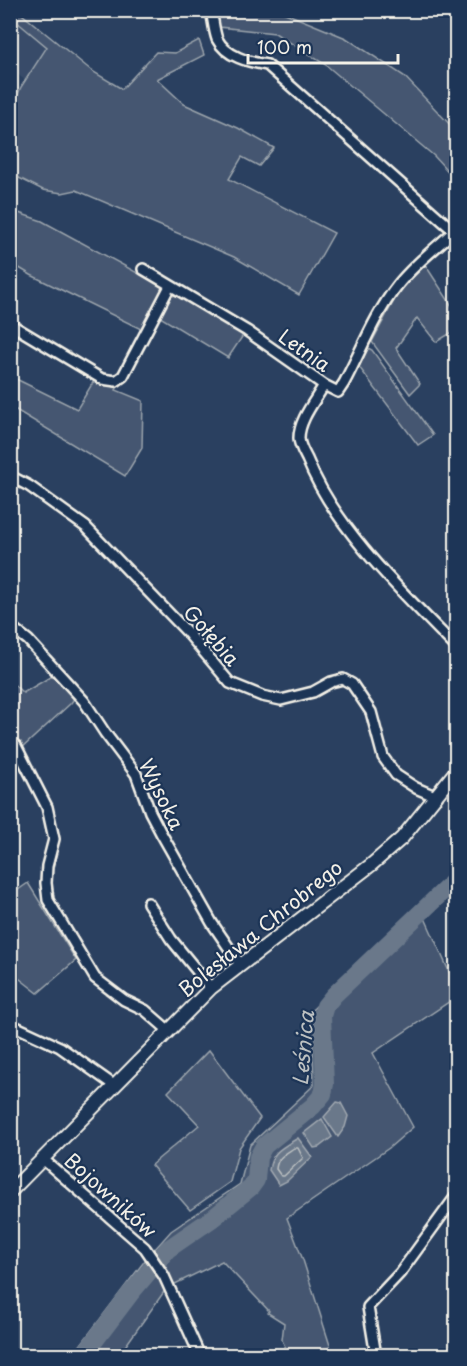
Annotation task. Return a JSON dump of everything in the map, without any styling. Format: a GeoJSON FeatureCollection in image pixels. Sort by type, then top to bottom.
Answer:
{"type":"FeatureCollection","features":[{"type":"Feature","properties":{"kind":"street","name":"Letnia"},"geometry":{"type":"LineString","coordinates":[[143,269],[247,331],[324,385],[338,392],[390,295],[413,268],[455,233],[267,65],[236,57],[218,40],[211,10]]}},
{"type":"Feature","properties":{"kind":"street"},"geometry":{"type":"LineString","coordinates":[[10,324],[102,379],[116,381],[123,376],[170,286]]}},
{"type":"Feature","properties":{"kind":"street"},"geometry":{"type":"LineString","coordinates":[[324,385],[302,423],[298,440],[313,475],[328,503],[343,522],[400,590],[456,647]]}},
{"type":"Feature","properties":{"kind":"street","name":"Gołębia"},"geometry":{"type":"LineString","coordinates":[[10,476],[29,486],[86,527],[187,632],[230,683],[262,696],[281,700],[313,692],[331,682],[343,679],[352,684],[372,712],[384,758],[396,775],[436,797]]}},
{"type":"Feature","properties":{"kind":"street","name":"Wysoka"},"geometry":{"type":"LineString","coordinates":[[10,626],[28,640],[84,701],[136,774],[160,832],[212,923],[240,964]]}},
{"type":"Feature","properties":{"kind":"street"},"geometry":{"type":"LineString","coordinates":[[10,750],[16,746],[47,807],[54,839],[46,866],[48,900],[95,978],[124,1000],[145,1010],[168,1030]]}},
{"type":"Feature","properties":{"kind":"street","name":"Bolesława Chrobrego"},"geometry":{"type":"LineString","coordinates":[[10,1192],[211,988],[371,865],[402,838],[456,771]]}},
{"type":"Feature","properties":{"kind":"street"},"geometry":{"type":"LineString","coordinates":[[148,903],[171,939],[211,988]]}},
{"type":"Feature","properties":{"kind":"street"},"geometry":{"type":"LineString","coordinates":[[10,1024],[60,1047],[115,1086]]}},
{"type":"Feature","properties":{"kind":"street","name":"Bojowników"},"geometry":{"type":"LineString","coordinates":[[44,1160],[145,1248],[164,1276],[200,1356]]}},
{"type":"Feature","properties":{"kind":"street"},"geometry":{"type":"LineString","coordinates":[[376,1356],[368,1307],[400,1273],[456,1196]]}},
{"type":"Feature","properties":{"kind":"shaded area"},"geometry":{"type":"Polygon","coordinates":[[[11,10],[18,11],[92,71],[122,89],[156,52],[175,53],[199,40],[204,55],[157,79],[184,104],[238,128],[274,148],[259,166],[242,157],[229,179],[334,233],[299,295],[234,257],[76,190],[62,193],[43,190],[11,174],[11,106],[47,47],[11,17],[11,10]]]}},
{"type":"Feature","properties":{"kind":"shaded area"},"geometry":{"type":"Polygon","coordinates":[[[215,11],[280,11],[346,38],[404,76],[456,131],[456,180],[434,156],[326,65],[275,33],[219,27],[215,11]]]}},
{"type":"Feature","properties":{"kind":"shaded area"},"geometry":{"type":"Polygon","coordinates":[[[10,17],[47,46],[26,81],[11,69],[10,17]]]}},
{"type":"Feature","properties":{"kind":"shaded area"},"geometry":{"type":"Polygon","coordinates":[[[10,210],[42,221],[165,288],[145,331],[11,263],[10,210]]]}},
{"type":"Feature","properties":{"kind":"shaded area"},"geometry":{"type":"Polygon","coordinates":[[[424,263],[456,312],[456,330],[436,342],[417,318],[396,348],[420,384],[410,394],[372,342],[403,284],[424,263]]]}},
{"type":"Feature","properties":{"kind":"shaded area"},"geometry":{"type":"Polygon","coordinates":[[[176,295],[244,334],[228,358],[160,317],[169,297],[176,295]]]}},
{"type":"Feature","properties":{"kind":"shaded area"},"geometry":{"type":"Polygon","coordinates":[[[368,348],[372,350],[433,435],[418,445],[359,367],[368,348]]]}},
{"type":"Feature","properties":{"kind":"shaded area"},"geometry":{"type":"Polygon","coordinates":[[[10,376],[77,409],[95,379],[120,383],[116,390],[143,401],[142,448],[125,476],[11,407],[10,376]]]}},
{"type":"Feature","properties":{"kind":"shaded area"},"geometry":{"type":"Polygon","coordinates":[[[62,670],[80,690],[71,703],[22,748],[11,728],[10,681],[23,693],[62,670]]]}},
{"type":"Feature","properties":{"kind":"shaded area"},"geometry":{"type":"Polygon","coordinates":[[[456,871],[456,887],[425,918],[456,987],[456,997],[373,1053],[413,1127],[389,1148],[287,1218],[333,1355],[289,1355],[282,1340],[284,1323],[268,1313],[269,1311],[222,1261],[173,1285],[154,1250],[171,1231],[240,1184],[250,1145],[314,1085],[312,1010],[456,871]]]}},
{"type":"Feature","properties":{"kind":"shaded area"},"geometry":{"type":"Polygon","coordinates":[[[28,883],[76,960],[38,993],[11,972],[11,895],[28,883]]]}},
{"type":"Feature","properties":{"kind":"shaded area"},"geometry":{"type":"Polygon","coordinates":[[[209,1050],[260,1118],[239,1148],[230,1182],[190,1210],[151,1165],[199,1125],[168,1092],[209,1050]]]}},
{"type":"Feature","properties":{"kind":"shaded area"},"geometry":{"type":"Polygon","coordinates":[[[146,1259],[166,1289],[119,1355],[72,1356],[146,1259]]]}},
{"type":"Feature","properties":{"kind":"water"},"geometry":{"type":"Polygon","coordinates":[[[337,1102],[341,1103],[348,1116],[345,1127],[338,1137],[324,1117],[337,1102]]]}},
{"type":"Feature","properties":{"kind":"water"},"geometry":{"type":"Polygon","coordinates":[[[322,1119],[332,1137],[314,1148],[304,1133],[322,1119]]]}},
{"type":"Feature","properties":{"kind":"water"},"geometry":{"type":"Polygon","coordinates":[[[298,1138],[312,1157],[287,1181],[279,1185],[269,1170],[270,1164],[275,1154],[298,1138]]]}},
{"type":"Feature","properties":{"kind":"waterway","name":"Leśnica"},"geometry":{"type":"LineString","coordinates":[[83,1356],[168,1249],[213,1218],[251,1187],[256,1180],[258,1157],[264,1146],[313,1106],[323,1094],[325,1084],[322,1016],[325,1006],[456,879]]}},
{"type":"Feature","properties":{"kind":"waterway","name":"Leśnica"},"geometry":{"type":"LineString","coordinates":[[83,1345],[88,1349]]}}]}
